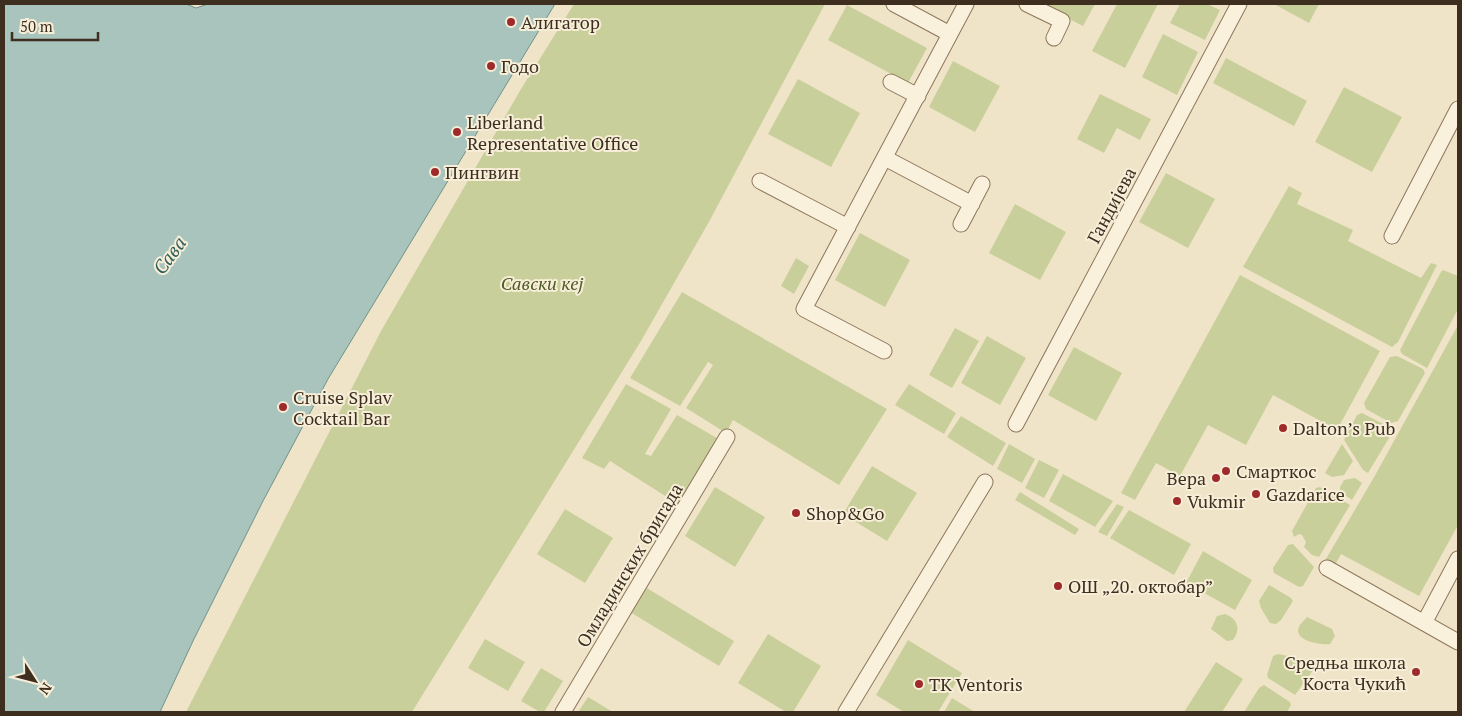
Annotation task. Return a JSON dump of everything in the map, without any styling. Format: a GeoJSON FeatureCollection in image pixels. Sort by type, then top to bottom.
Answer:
{"type":"FeatureCollection","features":[{"type":"Feature","properties":{"kind":"street"},"geometry":{"type":"LineString","coordinates":[[894,4],[950,34]]}},
{"type":"Feature","properties":{"kind":"street"},"geometry":{"type":"LineString","coordinates":[[884,351],[804,309],[966,4]]}},
{"type":"Feature","properties":{"kind":"street"},"geometry":{"type":"LineString","coordinates":[[1027,4],[1062,21],[1054,38]]}},
{"type":"Feature","properties":{"kind":"street","name":"Гандијева"},"geometry":{"type":"LineString","coordinates":[[1016,424],[1239,4]]}},
{"type":"Feature","properties":{"kind":"street"},"geometry":{"type":"LineString","coordinates":[[891,82],[918,96]]}},
{"type":"Feature","properties":{"kind":"street"},"geometry":{"type":"LineString","coordinates":[[1392,236],[1458,109]]}},
{"type":"Feature","properties":{"kind":"street"},"geometry":{"type":"LineString","coordinates":[[885,158],[972,204]]}},
{"type":"Feature","properties":{"kind":"street"},"geometry":{"type":"LineString","coordinates":[[760,181],[848,227]]}},
{"type":"Feature","properties":{"kind":"street"},"geometry":{"type":"LineString","coordinates":[[961,224],[982,184]]}},
{"type":"Feature","properties":{"kind":"street","name":"Омладинских бригада"},"geometry":{"type":"LineString","coordinates":[[563,712],[727,437]]}},
{"type":"Feature","properties":{"kind":"street"},"geometry":{"type":"LineString","coordinates":[[846,712],[985,482]]}},
{"type":"Feature","properties":{"kind":"street"},"geometry":{"type":"LineString","coordinates":[[1424,623],[1458,559]]}},
{"type":"Feature","properties":{"kind":"street"},"geometry":{"type":"LineString","coordinates":[[1327,568],[1458,642]]}},
{"type":"Feature","properties":{"kind":"green space","name":"Савски кеј"},"geometry":{"type":"Polygon","coordinates":[[[574,4],[825,4],[710,220],[641,341],[412,712],[186,712],[381,331],[521,89],[574,4]]]}},
{"type":"Feature","properties":{"kind":"green space"},"geometry":{"type":"Polygon","coordinates":[[[1040,4],[1095,4],[1083,26],[1040,4]]]}},
{"type":"Feature","properties":{"kind":"green space"},"geometry":{"type":"Polygon","coordinates":[[[1117,4],[1158,4],[1125,68],[1092,51],[1117,4]]]}},
{"type":"Feature","properties":{"kind":"green space"},"geometry":{"type":"Polygon","coordinates":[[[1180,4],[1207,4],[1220,10],[1205,40],[1170,23],[1180,4]]]}},
{"type":"Feature","properties":{"kind":"green space"},"geometry":{"type":"Polygon","coordinates":[[[1274,4],[1319,4],[1309,23],[1274,4]]]}},
{"type":"Feature","properties":{"kind":"green space"},"geometry":{"type":"Polygon","coordinates":[[[847,5],[927,48],[908,83],[828,40],[847,5]]]}},
{"type":"Feature","properties":{"kind":"green space"},"geometry":{"type":"Polygon","coordinates":[[[1163,34],[1198,52],[1177,95],[1142,77],[1163,34]]]}},
{"type":"Feature","properties":{"kind":"green space"},"geometry":{"type":"Polygon","coordinates":[[[1226,58],[1307,101],[1294,126],[1213,83],[1226,58]]]}},
{"type":"Feature","properties":{"kind":"green space"},"geometry":{"type":"Polygon","coordinates":[[[953,61],[1000,86],[975,132],[929,107],[953,61]]]}},
{"type":"Feature","properties":{"kind":"green space"},"geometry":{"type":"Polygon","coordinates":[[[798,79],[860,113],[831,167],[768,134],[798,79]]]}},
{"type":"Feature","properties":{"kind":"green space"},"geometry":{"type":"Polygon","coordinates":[[[1344,87],[1402,117],[1372,172],[1315,142],[1344,87]]]}},
{"type":"Feature","properties":{"kind":"green space"},"geometry":{"type":"Polygon","coordinates":[[[1100,94],[1151,119],[1140,140],[1117,128],[1104,153],[1077,139],[1100,94]]]}},
{"type":"Feature","properties":{"kind":"green space"},"geometry":{"type":"Polygon","coordinates":[[[1166,173],[1215,199],[1188,248],[1139,222],[1166,173]]]}},
{"type":"Feature","properties":{"kind":"green space"},"geometry":{"type":"Polygon","coordinates":[[[1289,186],[1302,193],[1297,204],[1353,230],[1348,241],[1421,278],[1431,263],[1437,265],[1398,342],[1392,347],[1243,267],[1289,186]]]}},
{"type":"Feature","properties":{"kind":"green space"},"geometry":{"type":"Polygon","coordinates":[[[1015,204],[1066,232],[1040,280],[989,253],[1015,204]]]}},
{"type":"Feature","properties":{"kind":"green space"},"geometry":{"type":"Polygon","coordinates":[[[860,233],[910,260],[885,307],[835,280],[860,233]]]}},
{"type":"Feature","properties":{"kind":"green space"},"geometry":{"type":"Polygon","coordinates":[[[796,258],[809,266],[794,294],[781,286],[796,258]]]}},
{"type":"Feature","properties":{"kind":"green space"},"geometry":{"type":"Polygon","coordinates":[[[1443,270],[1458,276],[1458,309],[1427,368],[1402,354],[1400,350],[1443,270]]]}},
{"type":"Feature","properties":{"kind":"green space"},"geometry":{"type":"Polygon","coordinates":[[[1240,275],[1380,351],[1337,430],[1273,395],[1246,445],[1208,425],[1180,476],[1156,463],[1135,500],[1121,493],[1240,275]]]}},
{"type":"Feature","properties":{"kind":"green space"},"geometry":{"type":"Polygon","coordinates":[[[682,292],[887,409],[839,485],[733,420],[726,433],[686,408],[713,365],[708,362],[680,406],[630,378],[682,292]]]}},
{"type":"Feature","properties":{"kind":"green space"},"geometry":{"type":"Polygon","coordinates":[[[1458,325],[1458,525],[1419,596],[1341,554],[1335,565],[1323,564],[1373,479],[1458,325]]]}},
{"type":"Feature","properties":{"kind":"green space"},"geometry":{"type":"Polygon","coordinates":[[[955,328],[979,341],[952,388],[929,375],[955,328]]]}},
{"type":"Feature","properties":{"kind":"green space"},"geometry":{"type":"Polygon","coordinates":[[[987,336],[1026,358],[1000,405],[961,383],[987,336]]]}},
{"type":"Feature","properties":{"kind":"green space"},"geometry":{"type":"Polygon","coordinates":[[[1074,347],[1122,373],[1096,421],[1048,395],[1074,347]]]}},
{"type":"Feature","properties":{"kind":"green space"},"geometry":{"type":"Polygon","coordinates":[[[1397,356],[1423,369],[1425,373],[1398,421],[1391,423],[1366,409],[1364,403],[1390,357],[1397,356]]]}},
{"type":"Feature","properties":{"kind":"green space"},"geometry":{"type":"Polygon","coordinates":[[[626,384],[671,409],[645,454],[651,456],[677,415],[722,441],[681,506],[610,461],[604,469],[582,458],[626,384]]]}},
{"type":"Feature","properties":{"kind":"green space"},"geometry":{"type":"Polygon","coordinates":[[[909,384],[956,413],[944,434],[895,405],[909,384]]]}},
{"type":"Feature","properties":{"kind":"green space"},"geometry":{"type":"Polygon","coordinates":[[[1362,413],[1389,427],[1392,433],[1368,473],[1363,470],[1344,440],[1357,415],[1362,413]]]}},
{"type":"Feature","properties":{"kind":"green space"},"geometry":{"type":"Polygon","coordinates":[[[961,416],[1006,443],[993,466],[947,437],[961,416]]]}},
{"type":"Feature","properties":{"kind":"green space"},"geometry":{"type":"Polygon","coordinates":[[[1009,444],[1035,459],[1022,483],[997,469],[1009,444]]]}},
{"type":"Feature","properties":{"kind":"green space"},"geometry":{"type":"Polygon","coordinates":[[[1342,444],[1353,461],[1344,475],[1332,477],[1325,473],[1342,444]]]}},
{"type":"Feature","properties":{"kind":"green space"},"geometry":{"type":"Polygon","coordinates":[[[1039,460],[1059,470],[1044,498],[1025,488],[1039,460]]]}},
{"type":"Feature","properties":{"kind":"green space"},"geometry":{"type":"Polygon","coordinates":[[[872,466],[917,493],[887,541],[843,514],[872,466]]]}},
{"type":"Feature","properties":{"kind":"green space"},"geometry":{"type":"Polygon","coordinates":[[[1063,474],[1113,501],[1095,527],[1049,501],[1063,474]]]}},
{"type":"Feature","properties":{"kind":"green space"},"geometry":{"type":"Polygon","coordinates":[[[1355,478],[1362,483],[1352,500],[1340,492],[1340,487],[1344,480],[1355,478]]]}},
{"type":"Feature","properties":{"kind":"green space"},"geometry":{"type":"Polygon","coordinates":[[[715,487],[765,517],[735,567],[685,536],[715,487]]]}},
{"type":"Feature","properties":{"kind":"green space"},"geometry":{"type":"Polygon","coordinates":[[[1320,487],[1350,505],[1319,557],[1312,555],[1304,547],[1306,542],[1302,535],[1299,534],[1294,537],[1292,531],[1316,488],[1320,487]]]}},
{"type":"Feature","properties":{"kind":"green space"},"geometry":{"type":"Polygon","coordinates":[[[1020,492],[1079,529],[1075,535],[1015,500],[1020,492]]]}},
{"type":"Feature","properties":{"kind":"green space"},"geometry":{"type":"Polygon","coordinates":[[[1117,504],[1124,507],[1107,536],[1098,532],[1117,504]]]}},
{"type":"Feature","properties":{"kind":"green space"},"geometry":{"type":"Polygon","coordinates":[[[565,509],[613,538],[585,583],[537,554],[565,509]]]}},
{"type":"Feature","properties":{"kind":"green space"},"geometry":{"type":"Polygon","coordinates":[[[1129,510],[1191,544],[1174,575],[1110,538],[1129,510]]]}},
{"type":"Feature","properties":{"kind":"green space"},"geometry":{"type":"Polygon","coordinates":[[[1293,544],[1314,567],[1303,586],[1299,587],[1274,573],[1273,568],[1288,545],[1293,544]]]}},
{"type":"Feature","properties":{"kind":"green space"},"geometry":{"type":"Polygon","coordinates":[[[1203,551],[1252,580],[1235,610],[1186,583],[1203,551]]]}},
{"type":"Feature","properties":{"kind":"green space"},"geometry":{"type":"Polygon","coordinates":[[[1269,585],[1293,601],[1281,620],[1276,624],[1270,623],[1259,601],[1269,585]]]}},
{"type":"Feature","properties":{"kind":"green space"},"geometry":{"type":"Polygon","coordinates":[[[645,587],[734,641],[719,666],[630,612],[645,587]]]}},
{"type":"Feature","properties":{"kind":"green space"},"geometry":{"type":"Polygon","coordinates":[[[1225,614],[1233,619],[1237,625],[1237,632],[1233,640],[1227,641],[1211,629],[1217,616],[1225,614]]]}},
{"type":"Feature","properties":{"kind":"green space"},"geometry":{"type":"Polygon","coordinates":[[[1307,617],[1332,629],[1335,636],[1330,644],[1311,642],[1299,635],[1299,627],[1307,617]]]}},
{"type":"Feature","properties":{"kind":"green space"},"geometry":{"type":"Polygon","coordinates":[[[768,634],[821,666],[793,712],[786,712],[738,683],[768,634]]]}},
{"type":"Feature","properties":{"kind":"green space"},"geometry":{"type":"Polygon","coordinates":[[[485,639],[525,662],[508,691],[468,668],[485,639]]]}},
{"type":"Feature","properties":{"kind":"green space","name":"TK Ventoris"},"geometry":{"type":"Polygon","coordinates":[[[908,640],[962,673],[938,712],[904,712],[876,695],[908,640]]]}},
{"type":"Feature","properties":{"kind":"green space"},"geometry":{"type":"Polygon","coordinates":[[[1278,654],[1319,662],[1295,695],[1268,678],[1267,675],[1273,656],[1278,654]]]}},
{"type":"Feature","properties":{"kind":"green space"},"geometry":{"type":"Polygon","coordinates":[[[1216,662],[1243,679],[1222,712],[1184,712],[1216,662]]]}},
{"type":"Feature","properties":{"kind":"green space"},"geometry":{"type":"Polygon","coordinates":[[[541,668],[563,681],[544,712],[540,712],[521,701],[541,668]]]}},
{"type":"Feature","properties":{"kind":"green space"},"geometry":{"type":"Polygon","coordinates":[[[1264,685],[1290,702],[1291,705],[1287,712],[1244,712],[1259,688],[1264,685]]]}},
{"type":"Feature","properties":{"kind":"green space"},"geometry":{"type":"Polygon","coordinates":[[[588,697],[613,712],[578,712],[588,697]]]}},
{"type":"Feature","properties":{"kind":"green space"},"geometry":{"type":"Polygon","coordinates":[[[952,698],[975,712],[944,712],[952,698]]]}},
{"type":"Feature","properties":{"kind":"water","name":"Сава"},"geometry":{"type":"Polygon","coordinates":[[[4,4],[186,4],[196,8],[208,4],[555,4],[328,379],[263,501],[160,712],[4,712],[4,4]]]}},
{"type":"Feature","properties":{"kind":"place","name":"Алигатор"},"geometry":{"type":"Point","coordinates":[511,22]}},
{"type":"Feature","properties":{"kind":"place","name":"Годо"},"geometry":{"type":"Point","coordinates":[491,66]}},
{"type":"Feature","properties":{"kind":"place","name":"Liberland Representative Office"},"geometry":{"type":"Point","coordinates":[457,132]}},
{"type":"Feature","properties":{"kind":"place","name":"Пингвин"},"geometry":{"type":"Point","coordinates":[435,172]}},
{"type":"Feature","properties":{"kind":"place","name":"Cruise Splav Cocktail Bar"},"geometry":{"type":"Point","coordinates":[283,407]}},
{"type":"Feature","properties":{"kind":"place","name":"Dalton’s Pub"},"geometry":{"type":"Point","coordinates":[1283,428]}},
{"type":"Feature","properties":{"kind":"place","name":"Смарткос"},"geometry":{"type":"Point","coordinates":[1226,471]}},
{"type":"Feature","properties":{"kind":"place","name":"Вера"},"geometry":{"type":"Point","coordinates":[1216,478]}},
{"type":"Feature","properties":{"kind":"place","name":"Gazdarice"},"geometry":{"type":"Point","coordinates":[1256,494]}},
{"type":"Feature","properties":{"kind":"place","name":"Vukmir"},"geometry":{"type":"Point","coordinates":[1177,501]}},
{"type":"Feature","properties":{"kind":"place","name":"Shop&Go"},"geometry":{"type":"Point","coordinates":[796,513]}},
{"type":"Feature","properties":{"kind":"place","name":"ОШ „20. октобар”"},"geometry":{"type":"Point","coordinates":[1058,586]}},
{"type":"Feature","properties":{"kind":"place","name":"Средња школа Коста Чукић"},"geometry":{"type":"Point","coordinates":[1416,672]}},
{"type":"Feature","properties":{"kind":"place","name":"TK Ventoris"},"geometry":{"type":"Point","coordinates":[919,684]}}]}
